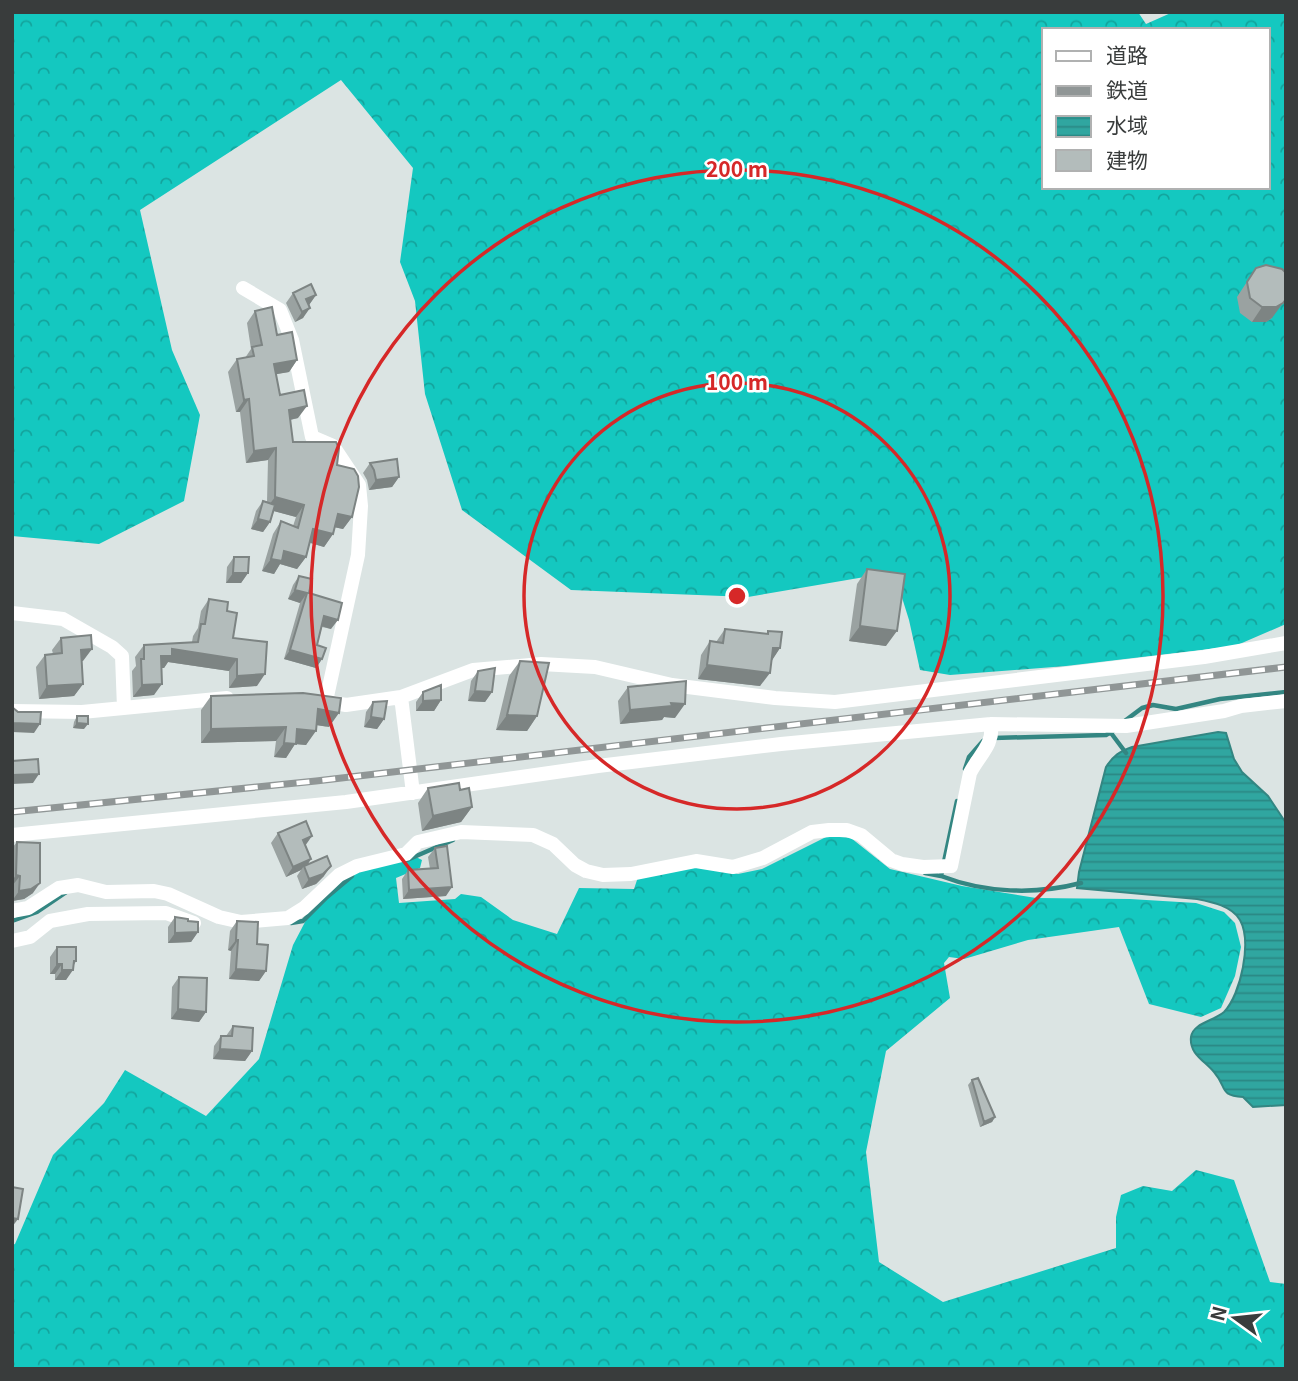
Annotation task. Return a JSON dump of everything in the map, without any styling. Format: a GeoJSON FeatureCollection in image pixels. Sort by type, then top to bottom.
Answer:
{"type":"FeatureCollection","features":[{"type":"Feature","properties":{"kind":"street"},"geometry":{"type":"LineString","coordinates":[[243,288],[280,310],[292,340],[312,437],[333,446],[359,485],[361,506],[358,555],[319,700],[346,705],[401,696],[473,670],[541,664],[595,667],[672,685],[775,698],[835,702],[1204,657],[1286,643]]}},
{"type":"Feature","properties":{"kind":"street"},"geometry":{"type":"LineString","coordinates":[[12,613],[63,619],[112,647],[122,656],[124,708]]}},
{"type":"Feature","properties":{"kind":"street"},"geometry":{"type":"LineString","coordinates":[[12,712],[82,712],[243,696]]}},
{"type":"Feature","properties":{"kind":"street"},"geometry":{"type":"LineString","coordinates":[[401,696],[413,793]]}},
{"type":"Feature","properties":{"kind":"street"},"geometry":{"type":"LineString","coordinates":[[12,835],[278,810],[781,744],[992,733],[1037,723],[1118,726],[1286,701]]}},
{"type":"Feature","properties":{"kind":"street"},"geometry":{"type":"LineString","coordinates":[[12,911],[28,908],[59,888],[78,885],[106,892],[154,891],[168,894],[219,917],[241,922],[288,918],[304,908],[339,875],[357,866],[406,854],[418,842],[461,832],[533,835],[553,844],[575,865],[603,876],[631,874],[696,861],[733,866],[747,864],[813,832],[829,830],[847,830],[860,835],[891,860],[923,867],[951,866],[970,773],[992,733]]}},
{"type":"Feature","properties":{"kind":"street"},"geometry":{"type":"LineString","coordinates":[[12,941],[30,937],[50,921],[88,914],[166,912],[196,924]]}},
{"type":"Feature","properties":{"kind":"green space"},"geometry":{"type":"Polygon","coordinates":[[[12,12],[1138,12],[1146,24],[1173,12],[1286,12],[1286,624],[1235,646],[1066,666],[950,675],[920,670],[909,620],[894,572],[748,597],[571,590],[462,510],[425,394],[415,301],[400,262],[413,168],[341,80],[140,210],[172,350],[200,415],[184,501],[99,544],[12,536],[12,12]]]}},
{"type":"Feature","properties":{"kind":"green space"},"geometry":{"type":"Polygon","coordinates":[[[828,836],[851,838],[890,869],[962,886],[1036,898],[1196,903],[1224,912],[1235,923],[1241,947],[1235,976],[1221,1008],[1201,1017],[1149,1004],[1119,927],[1028,940],[964,959],[949,957],[944,963],[950,998],[886,1051],[866,1152],[879,1262],[943,1302],[1116,1248],[1116,1217],[1121,1195],[1143,1186],[1172,1191],[1196,1170],[1234,1180],[1270,1282],[1286,1284],[1286,1368],[12,1369],[12,1245],[15,1244],[53,1155],[104,1103],[125,1070],[206,1116],[259,1059],[293,945],[315,903],[354,871],[412,855],[422,860],[420,868],[396,878],[399,903],[455,899],[461,894],[481,897],[513,920],[557,934],[579,888],[634,889],[639,874],[698,866],[738,874],[762,869],[828,836]]]}},
{"type":"Feature","properties":{"kind":"water"},"geometry":{"type":"Polygon","coordinates":[[[1218,732],[1226,733],[1234,759],[1242,772],[1268,796],[1286,823],[1286,1105],[1253,1107],[1243,1097],[1230,1094],[1192,1048],[1193,1032],[1224,1012],[1240,981],[1245,941],[1240,920],[1236,915],[1221,905],[1197,899],[1077,888],[1106,767],[1111,760],[1132,747],[1218,732]]]}},
{"type":"Feature","properties":{"kind":"building"},"geometry":{"type":"Polygon","coordinates":[[[1266,265],[1282,269],[1286,273],[1286,299],[1276,307],[1262,307],[1250,298],[1247,282],[1256,268],[1266,265]]]}},
{"type":"Feature","properties":{"kind":"building"},"geometry":{"type":"Polygon","coordinates":[[[311,284],[316,295],[306,299],[310,308],[302,312],[293,293],[311,284]]]}},
{"type":"Feature","properties":{"kind":"building"},"geometry":{"type":"Polygon","coordinates":[[[272,307],[277,335],[292,332],[297,360],[274,364],[280,395],[304,390],[307,406],[289,410],[293,442],[336,442],[339,448],[337,465],[354,469],[359,487],[352,517],[338,514],[333,534],[313,529],[306,557],[284,551],[282,561],[271,559],[281,521],[298,528],[304,505],[275,497],[276,448],[254,451],[249,399],[244,400],[237,359],[254,356],[252,347],[262,345],[255,311],[272,307]]]}},
{"type":"Feature","properties":{"kind":"building"},"geometry":{"type":"Polygon","coordinates":[[[397,459],[399,477],[376,480],[370,463],[397,459]]]}},
{"type":"Feature","properties":{"kind":"building"},"geometry":{"type":"Polygon","coordinates":[[[263,501],[275,505],[270,522],[258,519],[263,501]]]}},
{"type":"Feature","properties":{"kind":"building"},"geometry":{"type":"Polygon","coordinates":[[[234,557],[249,557],[248,573],[233,573],[234,557]]]}},
{"type":"Feature","properties":{"kind":"building"},"geometry":{"type":"Polygon","coordinates":[[[867,569],[905,574],[897,631],[860,626],[867,569]]]}},
{"type":"Feature","properties":{"kind":"building"},"geometry":{"type":"Polygon","coordinates":[[[299,576],[312,579],[309,593],[342,603],[338,620],[324,616],[317,645],[326,648],[322,659],[290,650],[307,593],[295,590],[299,576]]]}},
{"type":"Feature","properties":{"kind":"building"},"geometry":{"type":"Polygon","coordinates":[[[209,599],[228,602],[227,611],[237,613],[233,638],[267,642],[265,674],[237,676],[237,659],[172,649],[172,656],[161,656],[162,684],[142,685],[141,659],[144,659],[144,645],[198,642],[201,624],[205,624],[209,599]]]}},
{"type":"Feature","properties":{"kind":"building"},"geometry":{"type":"Polygon","coordinates":[[[725,629],[768,634],[768,631],[782,632],[780,648],[773,648],[770,673],[707,665],[710,641],[723,643],[725,629]]]}},
{"type":"Feature","properties":{"kind":"building"},"geometry":{"type":"Polygon","coordinates":[[[91,635],[92,649],[81,650],[83,684],[47,686],[45,655],[62,653],[61,638],[91,635]]]}},
{"type":"Feature","properties":{"kind":"building"},"geometry":{"type":"Polygon","coordinates":[[[520,661],[549,663],[537,716],[507,715],[520,661]]]}},
{"type":"Feature","properties":{"kind":"building"},"geometry":{"type":"Polygon","coordinates":[[[495,668],[492,692],[475,691],[478,671],[495,668]]]}},
{"type":"Feature","properties":{"kind":"building"},"geometry":{"type":"Polygon","coordinates":[[[686,681],[685,704],[671,703],[672,706],[630,710],[628,687],[686,681]]]}},
{"type":"Feature","properties":{"kind":"building"},"geometry":{"type":"Polygon","coordinates":[[[441,685],[441,700],[423,701],[423,692],[441,685]]]}},
{"type":"Feature","properties":{"kind":"building"},"geometry":{"type":"Polygon","coordinates":[[[303,693],[341,698],[339,713],[318,709],[316,731],[297,729],[296,744],[284,743],[286,727],[211,729],[211,696],[303,693]]]}},
{"type":"Feature","properties":{"kind":"building"},"geometry":{"type":"Polygon","coordinates":[[[387,701],[384,719],[371,717],[373,702],[387,701]]]}},
{"type":"Feature","properties":{"kind":"building"},"geometry":{"type":"Polygon","coordinates":[[[12,707],[18,712],[41,712],[40,724],[12,723],[12,707]]]}},
{"type":"Feature","properties":{"kind":"building"},"geometry":{"type":"Polygon","coordinates":[[[77,716],[88,716],[88,724],[77,723],[77,716]]]}},
{"type":"Feature","properties":{"kind":"building"},"geometry":{"type":"Polygon","coordinates":[[[38,759],[39,774],[12,775],[12,761],[38,759]]]}},
{"type":"Feature","properties":{"kind":"building"},"geometry":{"type":"Polygon","coordinates":[[[459,783],[460,790],[469,788],[472,807],[433,816],[428,788],[459,783]]]}},
{"type":"Feature","properties":{"kind":"building"},"geometry":{"type":"Polygon","coordinates":[[[306,821],[312,836],[303,840],[311,859],[293,867],[278,833],[306,821]]]}},
{"type":"Feature","properties":{"kind":"building"},"geometry":{"type":"Polygon","coordinates":[[[17,842],[40,843],[40,883],[31,889],[19,891],[20,876],[16,875],[17,842]]]}},
{"type":"Feature","properties":{"kind":"building"},"geometry":{"type":"Polygon","coordinates":[[[447,846],[452,887],[409,890],[408,870],[438,868],[435,848],[447,846]]]}},
{"type":"Feature","properties":{"kind":"building"},"geometry":{"type":"Polygon","coordinates":[[[327,856],[331,866],[323,874],[309,879],[304,866],[327,856]]]}},
{"type":"Feature","properties":{"kind":"building"},"geometry":{"type":"Polygon","coordinates":[[[175,917],[198,922],[198,932],[175,933],[175,917]]]}},
{"type":"Feature","properties":{"kind":"building"},"geometry":{"type":"Polygon","coordinates":[[[237,921],[258,922],[257,944],[268,945],[266,971],[236,969],[237,921]]]}},
{"type":"Feature","properties":{"kind":"building"},"geometry":{"type":"Polygon","coordinates":[[[57,947],[76,947],[73,970],[62,970],[62,964],[57,964],[57,947]]]}},
{"type":"Feature","properties":{"kind":"building"},"geometry":{"type":"Polygon","coordinates":[[[179,977],[207,978],[206,1012],[178,1009],[179,977]]]}},
{"type":"Feature","properties":{"kind":"building"},"geometry":{"type":"Polygon","coordinates":[[[233,1026],[253,1028],[252,1051],[220,1049],[221,1036],[232,1036],[233,1026]]]}},
{"type":"Feature","properties":{"kind":"building"},"geometry":{"type":"Polygon","coordinates":[[[978,1078],[995,1117],[984,1122],[972,1080],[978,1078]]]}},
{"type":"Feature","properties":{"kind":"building"},"geometry":{"type":"Polygon","coordinates":[[[12,1187],[23,1189],[18,1219],[12,1218],[12,1187]]]}},
{"type":"Feature","properties":{"kind":"waterway"},"geometry":{"type":"LineString","coordinates":[[1122,723],[1142,708],[1153,705],[1176,709],[1220,699],[1286,692]]}},
{"type":"Feature","properties":{"kind":"waterway"},"geometry":{"type":"LineString","coordinates":[[994,738],[1106,735],[1113,731]]}},
{"type":"Feature","properties":{"kind":"waterway"},"geometry":{"type":"LineString","coordinates":[[1111,733],[1126,753]]}},
{"type":"Feature","properties":{"kind":"waterway"},"geometry":{"type":"LineString","coordinates":[[965,769],[969,757],[983,741]]}},
{"type":"Feature","properties":{"kind":"waterway"},"geometry":{"type":"LineString","coordinates":[[925,873],[941,876],[957,801]]}},
{"type":"Feature","properties":{"kind":"waterway"},"geometry":{"type":"LineString","coordinates":[[407,860],[453,840]]}},
{"type":"Feature","properties":{"kind":"waterway"},"geometry":{"type":"LineString","coordinates":[[291,923],[303,921],[352,876]]}},
{"type":"Feature","properties":{"kind":"waterway"},"geometry":{"type":"LineString","coordinates":[[941,876],[975,886],[1028,891],[1081,883]]}},
{"type":"Feature","properties":{"kind":"waterway"},"geometry":{"type":"LineString","coordinates":[[12,921],[37,912],[65,893]]}},
{"type":"Feature","properties":{"kind":"railway"},"geometry":{"type":"LineString","coordinates":[[12,812],[316,781],[1286,667]]}}]}
